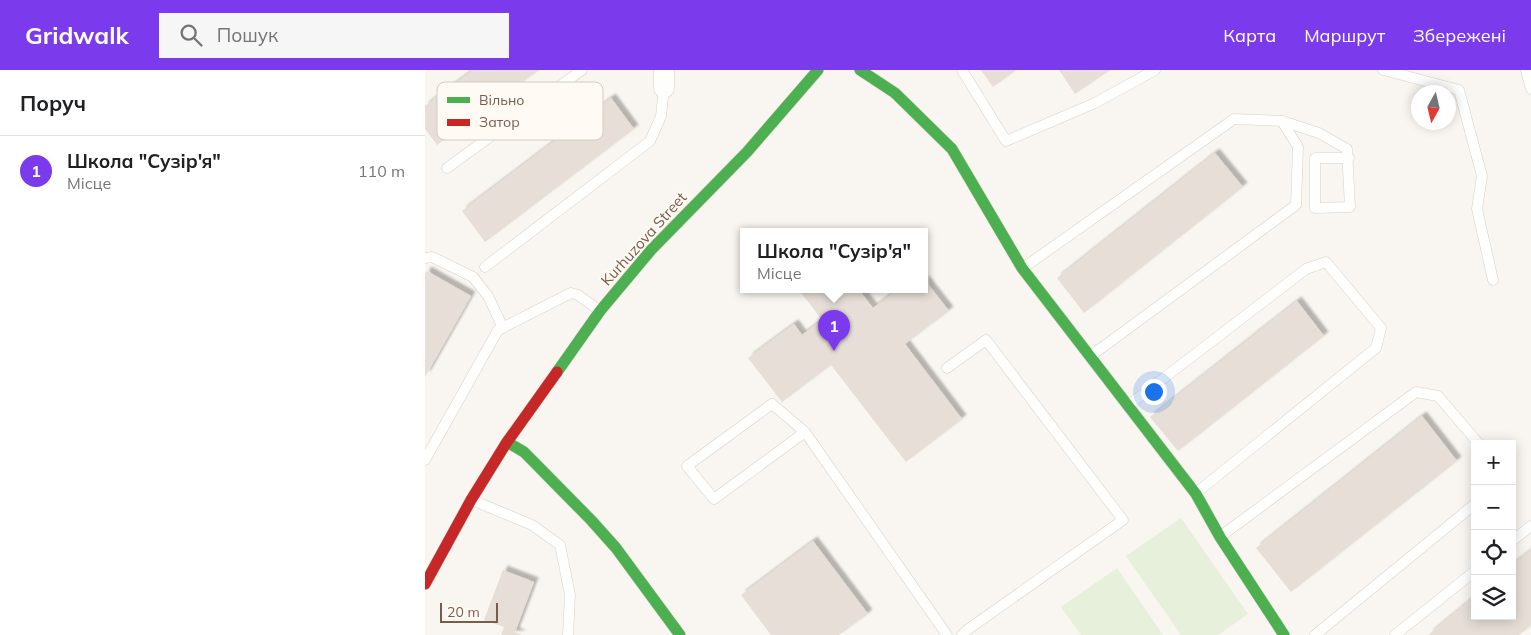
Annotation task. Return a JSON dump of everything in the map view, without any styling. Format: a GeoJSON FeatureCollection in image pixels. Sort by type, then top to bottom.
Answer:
{"type":"FeatureCollection","features":[{"type":"Feature","properties":{"kind":"street","name":"Kurhuzova Street"},"geometry":{"type":"LineString","coordinates":[[425,584],[471,500],[507,442],[600,311],[651,250],[747,152],[818,70]]}},
{"type":"Feature","properties":{"kind":"street"},"geometry":{"type":"LineString","coordinates":[[860,70],[895,93],[953,149],[1022,268],[1196,494],[1220,537],[1284,635]]}},
{"type":"Feature","properties":{"kind":"street"},"geometry":{"type":"LineString","coordinates":[[507,442],[524,452],[591,520],[616,548],[680,635]]}},
{"type":"Feature","properties":{"kind":"lane"},"geometry":{"type":"LineString","coordinates":[[565,82],[582,70]]}},
{"type":"Feature","properties":{"kind":"lane"},"geometry":{"type":"LineString","coordinates":[[962,70],[1006,141],[1095,103],[1155,70]]}},
{"type":"Feature","properties":{"kind":"lane"},"geometry":{"type":"LineString","coordinates":[[1383,70],[1459,90],[1482,176],[1477,209],[1493,280]]}},
{"type":"Feature","properties":{"kind":"lane"},"geometry":{"type":"LineString","coordinates":[[1526,70],[1531,88]]}},
{"type":"Feature","properties":{"kind":"lane"},"geometry":{"type":"LineString","coordinates":[[485,267],[650,141],[661,116],[664,79]]}},
{"type":"Feature","properties":{"kind":"lane"},"geometry":{"type":"LineString","coordinates":[[1022,268],[1234,119],[1282,121],[1319,133],[1347,150],[1349,158],[1350,207],[1315,208],[1315,158],[1349,158]]}},
{"type":"Feature","properties":{"kind":"lane"},"geometry":{"type":"LineString","coordinates":[[1091,356],[1296,205],[1298,147],[1282,121]]}},
{"type":"Feature","properties":{"kind":"lane"},"geometry":{"type":"LineString","coordinates":[[447,168],[486,140]]}},
{"type":"Feature","properties":{"kind":"lane"},"geometry":{"type":"LineString","coordinates":[[425,258],[432,257],[473,278],[488,296],[503,328]]}},
{"type":"Feature","properties":{"kind":"lane"},"geometry":{"type":"LineString","coordinates":[[1129,405],[1306,269],[1326,262],[1381,328],[1376,348],[1196,494]]}},
{"type":"Feature","properties":{"kind":"lane"},"geometry":{"type":"LineString","coordinates":[[425,460],[498,330],[571,294],[578,296],[600,311]]}},
{"type":"Feature","properties":{"kind":"lane"},"geometry":{"type":"LineString","coordinates":[[947,368],[986,340],[1123,520],[962,635]]}},
{"type":"Feature","properties":{"kind":"lane"},"geometry":{"type":"LineString","coordinates":[[1220,537],[1416,392],[1438,396],[1476,440]]}},
{"type":"Feature","properties":{"kind":"lane"},"geometry":{"type":"LineString","coordinates":[[805,432],[713,499],[687,466],[772,404],[805,432],[947,635]]}},
{"type":"Feature","properties":{"kind":"lane"},"geometry":{"type":"LineString","coordinates":[[471,500],[532,525],[560,545],[570,595],[568,635]]}},
{"type":"Feature","properties":{"kind":"lane"},"geometry":{"type":"LineString","coordinates":[[1315,635],[1471,507]]}},
{"type":"Feature","properties":{"kind":"lane"},"geometry":{"type":"LineString","coordinates":[[1516,538],[1531,526]]}},
{"type":"Feature","properties":{"kind":"lane"},"geometry":{"type":"LineString","coordinates":[[1395,635],[1471,574]]}},
{"type":"Feature","properties":{"kind":"green space"},"geometry":{"type":"Polygon","coordinates":[[[1181,518],[1248,614],[1218,635],[1181,635],[1126,556],[1181,518]]]}},
{"type":"Feature","properties":{"kind":"green space"},"geometry":{"type":"Polygon","coordinates":[[[1117,568],[1163,635],[1081,635],[1061,607],[1117,568]]]}},
{"type":"Feature","properties":{"kind":"building"},"geometry":{"type":"Polygon","coordinates":[[[473,70],[539,70],[523,82],[457,82],[473,70]]]}},
{"type":"Feature","properties":{"kind":"building"},"geometry":{"type":"Polygon","coordinates":[[[981,70],[1016,70],[993,87],[981,70]]]}},
{"type":"Feature","properties":{"kind":"building"},"geometry":{"type":"Polygon","coordinates":[[[1059,70],[1110,70],[1075,94],[1059,70]]]}},
{"type":"Feature","properties":{"kind":"building"},"geometry":{"type":"Polygon","coordinates":[[[437,97],[437,140],[444,140],[437,145],[425,129],[425,106],[437,97]]]}},
{"type":"Feature","properties":{"kind":"building"},"geometry":{"type":"Polygon","coordinates":[[[611,98],[634,129],[485,242],[462,211],[556,140],[603,140],[603,104],[611,98]]]}},
{"type":"Feature","properties":{"kind":"building"},"geometry":{"type":"Polygon","coordinates":[[[1215,153],[1243,187],[1084,313],[1057,278],[1215,153]]]}},
{"type":"Feature","properties":{"kind":"building"},"geometry":{"type":"Polygon","coordinates":[[[427,271],[471,296],[425,377],[425,274],[427,271]]]}},
{"type":"Feature","properties":{"kind":"building"},"geometry":{"type":"Polygon","coordinates":[[[928,284],[949,311],[905,344],[962,419],[906,462],[831,365],[782,402],[748,358],[794,324],[802,335],[822,320],[801,293],[861,293],[873,308],[893,293],[928,293],[928,284]]]}},
{"type":"Feature","properties":{"kind":"building"},"geometry":{"type":"Polygon","coordinates":[[[1297,301],[1324,336],[1178,451],[1150,417],[1297,301]]]}},
{"type":"Feature","properties":{"kind":"building"},"geometry":{"type":"Polygon","coordinates":[[[1422,416],[1457,461],[1291,592],[1256,548],[1422,416]]]}},
{"type":"Feature","properties":{"kind":"building"},"geometry":{"type":"Polygon","coordinates":[[[813,541],[868,614],[839,635],[771,635],[741,595],[813,541]]]}},
{"type":"Feature","properties":{"kind":"building"},"geometry":{"type":"Polygon","coordinates":[[[1531,550],[1531,625],[1524,631],[1519,635],[1428,635],[1471,599],[1471,620],[1516,620],[1516,562],[1531,550]]]}},
{"type":"Feature","properties":{"kind":"building"},"geometry":{"type":"Polygon","coordinates":[[[503,570],[534,582],[515,632],[522,635],[501,635],[504,627],[484,620],[503,570]]]}},
{"type":"Feature","properties":{"kind":"traffic: fast"},"geometry":{"type":"LineString","coordinates":[[557,372],[600,311],[651,250],[747,152],[818,70]]}},
{"type":"Feature","properties":{"kind":"traffic: fast"},"geometry":{"type":"LineString","coordinates":[[860,70],[895,93],[952,149],[1022,268],[1196,494],[1220,537],[1284,635]]}},
{"type":"Feature","properties":{"kind":"traffic: fast"},"geometry":{"type":"LineString","coordinates":[[507,442],[524,452],[591,520],[616,548],[680,635]]}},
{"type":"Feature","properties":{"kind":"traffic: jam"},"geometry":{"type":"LineString","coordinates":[[425,584],[471,500],[507,442],[557,372]]}},
{"type":"Feature","properties":{"kind":"place","name":"Школа \"Сузір'я\""},"geometry":{"type":"Point","coordinates":[834,351]}}]}
